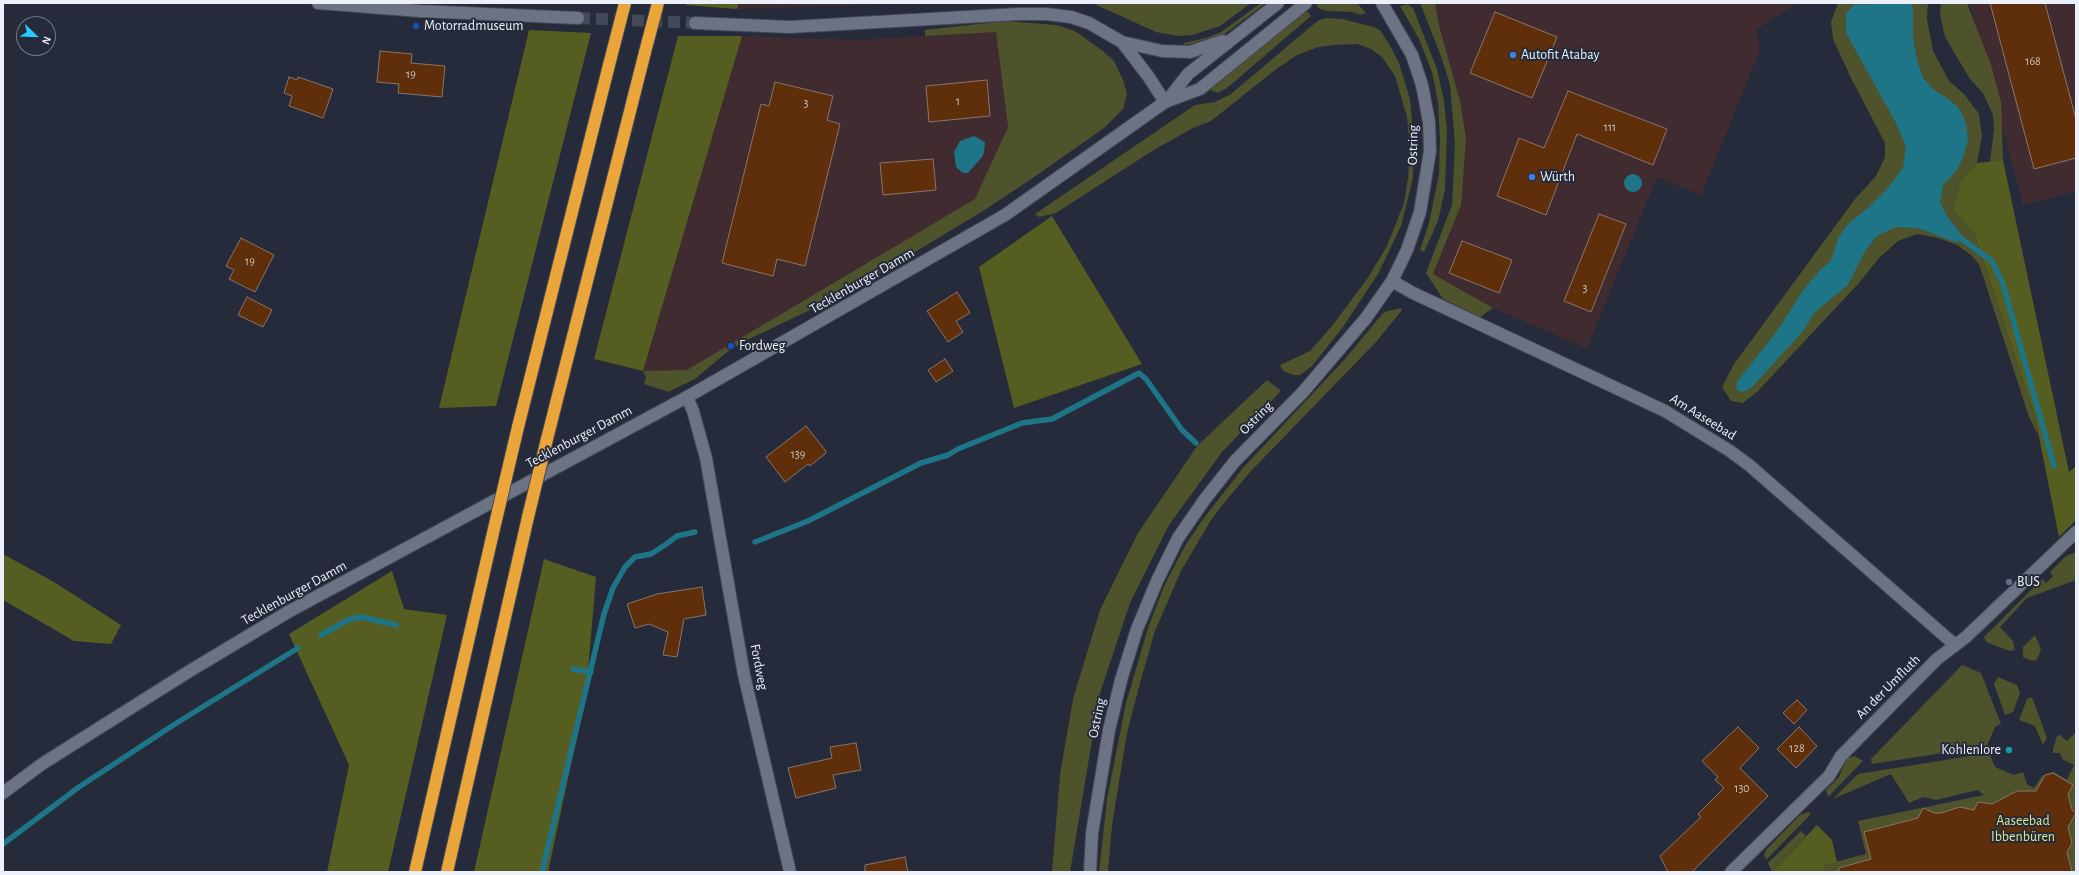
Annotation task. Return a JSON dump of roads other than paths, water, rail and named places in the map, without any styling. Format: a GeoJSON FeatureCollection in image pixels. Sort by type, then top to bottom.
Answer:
{"type":"FeatureCollection","features":[{"type":"Feature","properties":{"kind":"highway"},"geometry":{"type":"LineString","coordinates":[[415,872],[518,427],[625,3]]}},
{"type":"Feature","properties":{"kind":"highway"},"geometry":{"type":"LineString","coordinates":[[447,872],[528,517],[658,3]]}},
{"type":"Feature","properties":{"kind":"street"},"geometry":{"type":"LineString","coordinates":[[318,3],[420,11],[578,18]]}},
{"type":"Feature","properties":{"kind":"street","name":"Tecklenburger Damm"},"geometry":{"type":"LineString","coordinates":[[1165,102],[1188,74],[1278,3]]}},
{"type":"Feature","properties":{"kind":"street","name":"Tecklenburger Damm"},"geometry":{"type":"LineString","coordinates":[[3,793],[42,764],[188,672],[288,612],[687,398],[1005,215],[1165,102],[1200,89],[1306,3]]}},
{"type":"Feature","properties":{"kind":"street","name":"Ostring"},"geometry":{"type":"LineString","coordinates":[[1090,872],[1092,833],[1109,730],[1121,680],[1137,629],[1157,581],[1178,538],[1205,498],[1235,461],[1303,392],[1366,318],[1392,281],[1407,250],[1420,212],[1430,151],[1429,122],[1422,85],[1412,55],[1382,3]]}},
{"type":"Feature","properties":{"kind":"street"},"geometry":{"type":"LineString","coordinates":[[695,23],[790,27],[1046,14],[1071,17],[1089,23],[1122,42],[1162,51],[1190,52],[1215,45],[1242,32]]}},
{"type":"Feature","properties":{"kind":"street"},"geometry":{"type":"LineString","coordinates":[[1122,42],[1148,76],[1165,102]]}},
{"type":"Feature","properties":{"kind":"street","name":"Am Aaseebad"},"geometry":{"type":"LineString","coordinates":[[1392,281],[1413,293],[1665,411],[1730,451],[1749,465],[1955,645]]}},
{"type":"Feature","properties":{"kind":"street","name":"Fordweg"},"geometry":{"type":"LineString","coordinates":[[687,398],[694,411],[706,458],[744,675],[790,872]]}},
{"type":"Feature","properties":{"kind":"street","name":"An der Umfluth"},"geometry":{"type":"LineString","coordinates":[[1731,872],[1829,776],[1841,756],[1937,659],[1966,637],[2076,532]]}},
{"type":"Feature","properties":{"kind":"water"},"geometry":{"type":"Polygon","coordinates":[[[1872,3],[1911,3],[1913,9],[1913,38],[1917,60],[1923,78],[1933,89],[1959,108],[1966,123],[1968,139],[1964,155],[1957,170],[1943,185],[1940,203],[1947,216],[1963,237],[1963,240],[1955,242],[1918,228],[1896,227],[1877,236],[1865,251],[1848,285],[1815,312],[1803,331],[1755,384],[1748,390],[1741,392],[1736,389],[1737,382],[1777,331],[1804,289],[1822,268],[1831,261],[1839,236],[1849,223],[1868,208],[1887,189],[1903,168],[1906,147],[1896,123],[1846,33],[1846,13],[1855,4],[1868,5],[1872,3]]]}},
{"type":"Feature","properties":{"kind":"water"},"geometry":{"type":"Polygon","coordinates":[[[974,136],[985,142],[984,152],[982,157],[968,173],[963,173],[956,167],[954,152],[960,141],[974,136]]]}},
{"type":"Feature","properties":{"kind":"water"},"geometry":{"type":"Polygon","coordinates":[[[1629,174],[1637,174],[1642,179],[1640,190],[1637,192],[1629,192],[1624,187],[1624,179],[1629,174]]]}},
{"type":"Feature","properties":{"kind":"waterway"},"geometry":{"type":"LineString","coordinates":[[1963,240],[1992,261],[2003,284],[2054,466]]}},
{"type":"Feature","properties":{"kind":"waterway"},"geometry":{"type":"LineString","coordinates":[[755,542],[808,521],[921,463],[948,455],[958,449],[1022,423],[1052,419],[1139,373],[1146,379],[1182,430],[1196,443]]}},
{"type":"Feature","properties":{"kind":"waterway"},"geometry":{"type":"LineString","coordinates":[[542,872],[604,614],[613,588],[625,567],[635,557],[651,554],[677,536],[695,532]]}},
{"type":"Feature","properties":{"kind":"waterway"},"geometry":{"type":"LineString","coordinates":[[321,635],[350,619],[362,617],[396,625]]}},
{"type":"Feature","properties":{"kind":"waterway"},"geometry":{"type":"LineString","coordinates":[[3,844],[79,787],[175,724],[298,648]]}},
{"type":"Feature","properties":{"kind":"waterway"},"geometry":{"type":"LineString","coordinates":[[573,669],[591,672]]}},
{"type":"Feature","properties":{"kind":"tunnel"},"geometry":{"type":"LineString","coordinates":[[578,18],[695,23]]}},
{"type":"Feature","properties":{"kind":"place","name":"Motorradmuseum"},"geometry":{"type":"Point","coordinates":[416,26]}},
{"type":"Feature","properties":{"kind":"place","name":"Autofit Atabay"},"geometry":{"type":"Point","coordinates":[1513,55]}},
{"type":"Feature","properties":{"kind":"place","name":"Würth"},"geometry":{"type":"Point","coordinates":[1532,177]}},
{"type":"Feature","properties":{"kind":"place","name":"Fordweg"},"geometry":{"type":"Point","coordinates":[731,346]}},
{"type":"Feature","properties":{"kind":"place","name":"BUS"},"geometry":{"type":"Point","coordinates":[2009,582]}},
{"type":"Feature","properties":{"kind":"place","name":"Kohlenlore"},"geometry":{"type":"Point","coordinates":[2009,750]}},
{"type":"Feature","properties":{"kind":"park label","name":"Aaseebad Ibbenbüren"},"geometry":{"type":"Point","coordinates":[2023,830]}}]}
